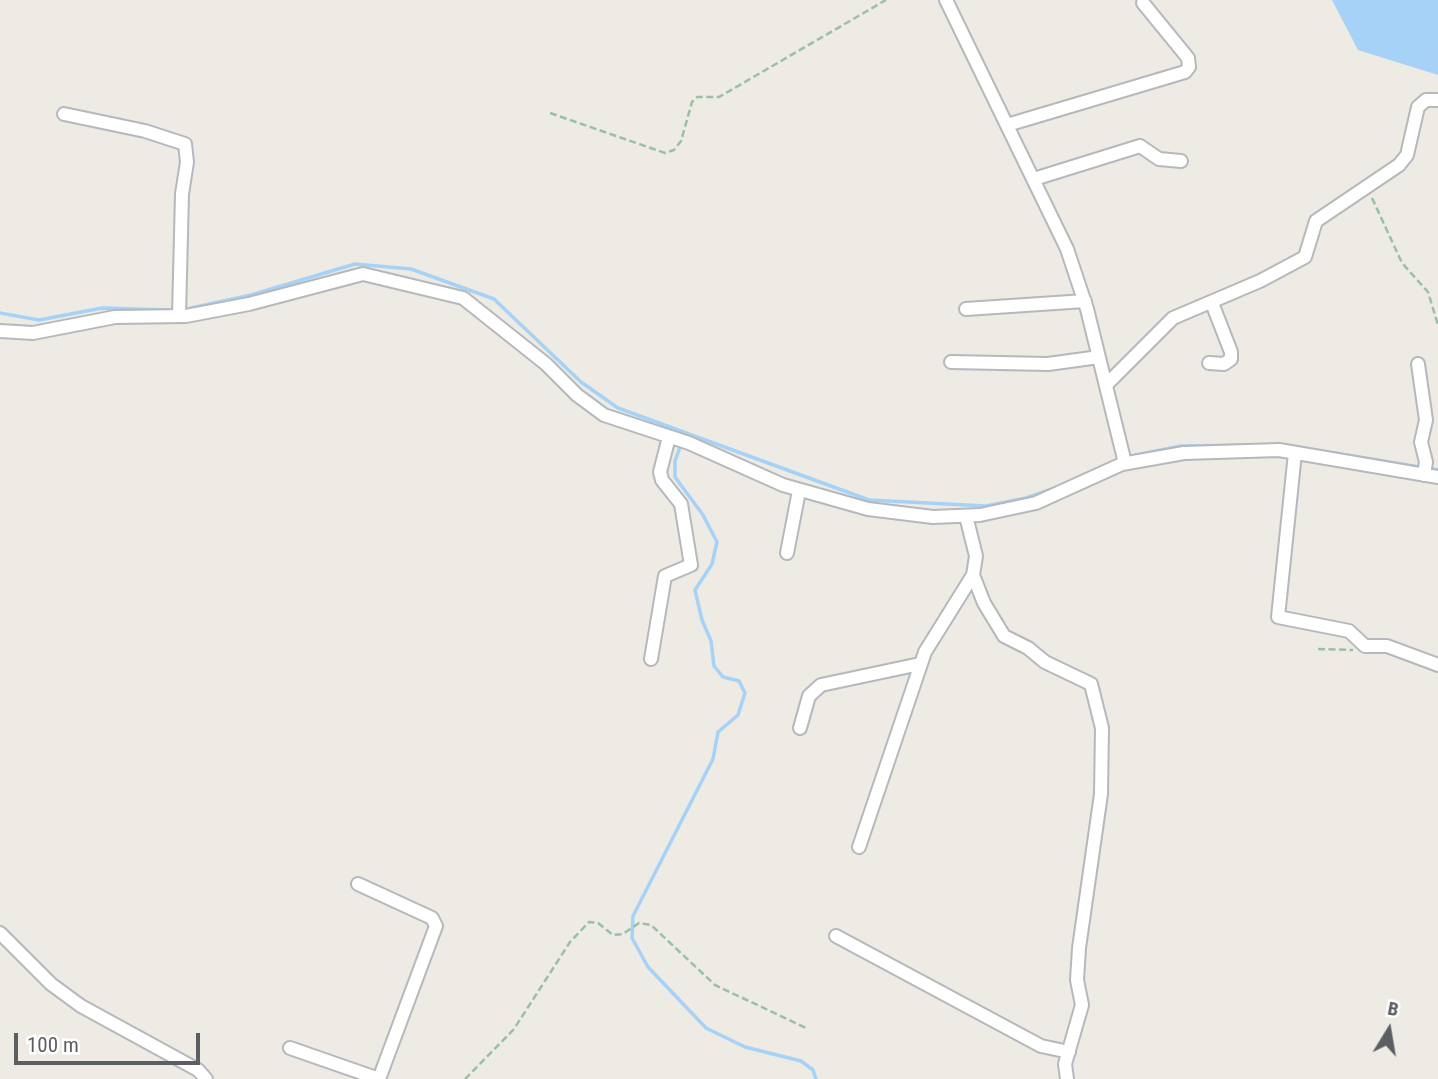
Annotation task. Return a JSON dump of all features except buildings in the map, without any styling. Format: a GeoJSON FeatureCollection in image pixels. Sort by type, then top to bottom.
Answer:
{"type":"FeatureCollection","features":[{"type":"Feature","properties":{"kind":"street"},"geometry":{"type":"LineString","coordinates":[[946,0],[1060,233],[1085,301],[1122,455]]}},
{"type":"Feature","properties":{"kind":"street"},"geometry":{"type":"LineString","coordinates":[[1007,125],[1185,72],[1189,67],[1188,58],[1143,3]]}},
{"type":"Feature","properties":{"kind":"street"},"geometry":{"type":"LineString","coordinates":[[1105,385],[1169,321],[1302,260],[1308,251],[1316,221],[1368,188],[1404,160],[1416,111],[1422,102],[1438,100]]}},
{"type":"Feature","properties":{"kind":"street"},"geometry":{"type":"LineString","coordinates":[[64,114],[145,131],[185,144],[187,162],[182,194],[179,309]]}},
{"type":"Feature","properties":{"kind":"street"},"geometry":{"type":"LineString","coordinates":[[1034,179],[1140,146],[1159,159],[1181,161]]}},
{"type":"Feature","properties":{"kind":"street"},"geometry":{"type":"LineString","coordinates":[[0,331],[33,333],[115,317],[249,304],[359,274],[463,298],[483,312],[598,411],[799,491],[868,509],[918,516],[966,516],[1036,503],[1122,455],[1295,453],[1438,477]]}},
{"type":"Feature","properties":{"kind":"street"},"geometry":{"type":"LineString","coordinates":[[966,309],[1085,301]]}},
{"type":"Feature","properties":{"kind":"street"},"geometry":{"type":"LineString","coordinates":[[1209,363],[1224,364],[1231,359],[1231,352],[1212,303]]}},
{"type":"Feature","properties":{"kind":"street"},"geometry":{"type":"LineString","coordinates":[[951,362],[1048,364],[1099,357]]}},
{"type":"Feature","properties":{"kind":"street"},"geometry":{"type":"LineString","coordinates":[[1418,364],[1426,420],[1421,442],[1425,457],[1424,475]]}},
{"type":"Feature","properties":{"kind":"street"},"geometry":{"type":"LineString","coordinates":[[651,659],[665,576],[691,565],[681,504],[662,480],[660,472],[669,437]]}},
{"type":"Feature","properties":{"kind":"street"},"geometry":{"type":"LineString","coordinates":[[1295,453],[1278,617],[1349,631],[1366,646],[1387,646],[1438,665]]}},
{"type":"Feature","properties":{"kind":"street"},"geometry":{"type":"LineString","coordinates":[[787,554],[799,491]]}},
{"type":"Feature","properties":{"kind":"street"},"geometry":{"type":"LineString","coordinates":[[859,847],[920,664],[973,575],[976,556],[966,516]]}},
{"type":"Feature","properties":{"kind":"street"},"geometry":{"type":"LineString","coordinates":[[973,575],[984,603],[1004,636],[1056,668],[1078,675],[1091,684],[1102,728],[1101,794],[1079,948],[1077,981],[1082,1005],[1065,1063],[1067,1079]]}},
{"type":"Feature","properties":{"kind":"street"},"geometry":{"type":"LineString","coordinates":[[800,728],[809,696],[821,685],[920,664]]}},
{"type":"Feature","properties":{"kind":"street"},"geometry":{"type":"LineString","coordinates":[[290,1048],[379,1079],[436,926],[432,918],[358,884]]}},
{"type":"Feature","properties":{"kind":"street"},"geometry":{"type":"LineString","coordinates":[[0,933],[51,984],[81,1006],[198,1070],[206,1079]]}},
{"type":"Feature","properties":{"kind":"street"},"geometry":{"type":"LineString","coordinates":[[836,936],[1041,1046],[1069,1052]]}},
{"type":"Feature","properties":{"kind":"path"},"geometry":{"type":"LineString","coordinates":[[550,113],[665,153],[674,150],[681,141],[692,102],[697,97],[719,97],[886,0]]}},
{"type":"Feature","properties":{"kind":"path"},"geometry":{"type":"LineString","coordinates":[[1368,188],[1402,263],[1428,292],[1438,325]]}},
{"type":"Feature","properties":{"kind":"path"},"geometry":{"type":"LineString","coordinates":[[1318,649],[1348,651],[1366,646]]}},
{"type":"Feature","properties":{"kind":"path"},"geometry":{"type":"LineString","coordinates":[[465,1079],[514,1030],[570,942],[589,922],[598,923],[613,934],[622,934],[639,923],[651,925],[715,985],[808,1029]]}},
{"type":"Feature","properties":{"kind":"water"},"geometry":{"type":"Polygon","coordinates":[[[1332,0],[1438,0],[1438,75],[1358,50],[1332,0]]]}},
{"type":"Feature","properties":{"kind":"waterway"},"geometry":{"type":"LineString","coordinates":[[182,310],[251,295],[355,264],[411,269],[494,299],[581,382],[618,408],[869,500],[986,506],[1026,498],[1058,487]]}},
{"type":"Feature","properties":{"kind":"waterway"},"geometry":{"type":"LineString","coordinates":[[0,313],[39,320],[102,308],[168,310]]}},
{"type":"Feature","properties":{"kind":"waterway"},"geometry":{"type":"LineString","coordinates":[[682,442],[675,461],[675,477],[703,515],[717,542],[712,564],[695,590],[702,620],[711,641],[714,666],[723,677],[739,681],[745,693],[738,715],[718,732],[713,759],[633,916],[632,938],[648,967],[706,1028],[745,1047],[801,1061],[813,1070],[816,1079]]}},
{"type":"Feature","properties":{"kind":"waterway"},"geometry":{"type":"LineString","coordinates":[[1136,455],[1181,446],[1264,445]]}},
{"type":"Feature","properties":{"kind":"waterway"},"geometry":{"type":"LineString","coordinates":[[1286,445],[1438,470]]}}]}
